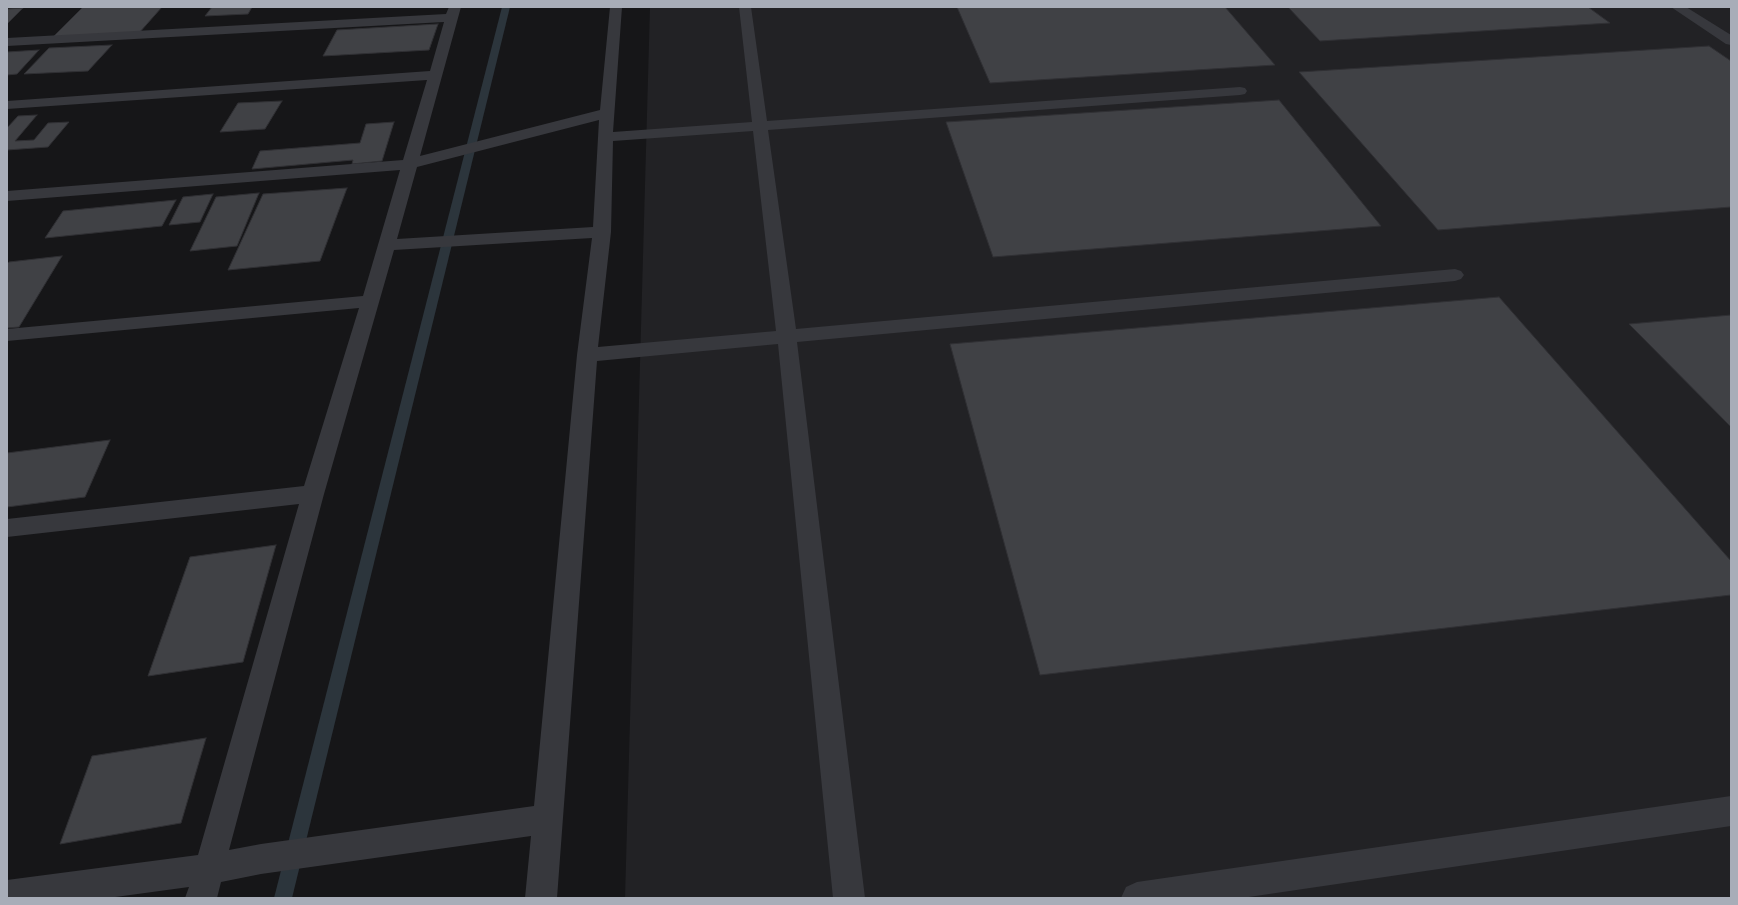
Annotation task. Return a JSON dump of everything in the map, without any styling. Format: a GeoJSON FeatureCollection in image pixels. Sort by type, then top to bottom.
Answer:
{"type":"FeatureCollection","features":[{"type":"Feature","properties":{"kind":"street"},"geometry":{"type":"LineString","coordinates":[[541,898],[549,819],[587,355],[602,232],[605,137],[616,7]]}},
{"type":"Feature","properties":{"kind":"street"},"geometry":{"type":"LineString","coordinates":[[744,7],[787,337],[849,898]]}},
{"type":"Feature","properties":{"kind":"street"},"geometry":{"type":"LineString","coordinates":[[1677,7],[1731,41]]}},
{"type":"Feature","properties":{"kind":"street"},"geometry":{"type":"LineString","coordinates":[[7,42],[453,12],[387,245],[313,494],[201,898]]}},
{"type":"Feature","properties":{"kind":"street"},"geometry":{"type":"LineString","coordinates":[[7,105],[435,75]]}},
{"type":"Feature","properties":{"kind":"street"},"geometry":{"type":"LineString","coordinates":[[605,137],[1240,91]]}},
{"type":"Feature","properties":{"kind":"street"},"geometry":{"type":"LineString","coordinates":[[7,196],[410,164],[607,113]]}},
{"type":"Feature","properties":{"kind":"street"},"geometry":{"type":"LineString","coordinates":[[387,245],[430,244],[602,232]]}},
{"type":"Feature","properties":{"kind":"street"},"geometry":{"type":"LineString","coordinates":[[587,355],[1455,275]]}},
{"type":"Feature","properties":{"kind":"street"},"geometry":{"type":"LineString","coordinates":[[7,335],[371,300]]}},
{"type":"Feature","properties":{"kind":"street"},"geometry":{"type":"LineString","coordinates":[[7,528],[313,494]]}},
{"type":"Feature","properties":{"kind":"street"},"geometry":{"type":"LineString","coordinates":[[1137,898],[1731,811]]}},
{"type":"Feature","properties":{"kind":"street"},"geometry":{"type":"LineString","coordinates":[[7,896],[210,869],[261,859],[549,819]]}},
{"type":"Feature","properties":{"kind":"shaded area"},"geometry":{"type":"Polygon","coordinates":[[[650,7],[1731,7],[1731,898],[625,898],[650,7]]]}},
{"type":"Feature","properties":{"kind":"building"},"geometry":{"type":"Polygon","coordinates":[[[83,7],[162,7],[139,33],[53,37],[83,7]]]}},
{"type":"Feature","properties":{"kind":"building"},"geometry":{"type":"Polygon","coordinates":[[[212,7],[252,7],[248,14],[205,16],[212,7]]]}},
{"type":"Feature","properties":{"kind":"building"},"geometry":{"type":"Polygon","coordinates":[[[957,7],[1225,7],[1275,65],[990,83],[957,7]]]}},
{"type":"Feature","properties":{"kind":"building"},"geometry":{"type":"Polygon","coordinates":[[[1288,7],[1588,7],[1610,23],[1320,41],[1288,7]]]}},
{"type":"Feature","properties":{"kind":"building"},"geometry":{"type":"Polygon","coordinates":[[[23,8],[7,24],[7,9],[23,8]]]}},
{"type":"Feature","properties":{"kind":"building"},"geometry":{"type":"Polygon","coordinates":[[[438,24],[429,50],[323,56],[337,30],[438,24]]]}},
{"type":"Feature","properties":{"kind":"building"},"geometry":{"type":"Polygon","coordinates":[[[112,45],[88,71],[24,74],[49,48],[112,45]]]}},
{"type":"Feature","properties":{"kind":"building"},"geometry":{"type":"Polygon","coordinates":[[[1709,46],[1731,61],[1731,207],[1438,230],[1299,72],[1709,46]]]}},
{"type":"Feature","properties":{"kind":"building"},"geometry":{"type":"Polygon","coordinates":[[[39,50],[17,74],[7,75],[7,52],[39,50]]]}},
{"type":"Feature","properties":{"kind":"building"},"geometry":{"type":"Polygon","coordinates":[[[1279,100],[1381,226],[993,257],[946,122],[1279,100]]]}},
{"type":"Feature","properties":{"kind":"building"},"geometry":{"type":"Polygon","coordinates":[[[282,101],[265,129],[220,132],[238,103],[282,101]]]}},
{"type":"Feature","properties":{"kind":"building"},"geometry":{"type":"Polygon","coordinates":[[[37,115],[15,141],[34,140],[48,123],[69,122],[48,147],[7,150],[7,128],[18,116],[37,115]]]}},
{"type":"Feature","properties":{"kind":"building"},"geometry":{"type":"Polygon","coordinates":[[[394,122],[382,161],[352,164],[353,160],[252,169],[260,151],[360,143],[366,124],[394,122]]]}},
{"type":"Feature","properties":{"kind":"building"},"geometry":{"type":"Polygon","coordinates":[[[347,188],[320,261],[228,270],[263,194],[347,188]]]}},
{"type":"Feature","properties":{"kind":"building"},"geometry":{"type":"Polygon","coordinates":[[[259,193],[237,246],[190,251],[216,197],[259,193]]]}},
{"type":"Feature","properties":{"kind":"building"},"geometry":{"type":"Polygon","coordinates":[[[213,194],[200,222],[169,225],[183,197],[213,194]]]}},
{"type":"Feature","properties":{"kind":"building"},"geometry":{"type":"Polygon","coordinates":[[[176,200],[162,226],[45,238],[63,211],[176,200]]]}},
{"type":"Feature","properties":{"kind":"building"},"geometry":{"type":"Polygon","coordinates":[[[62,256],[19,327],[7,328],[7,264],[9,262],[62,256]]]}},
{"type":"Feature","properties":{"kind":"building"},"geometry":{"type":"Polygon","coordinates":[[[1499,297],[1731,561],[1731,595],[1040,675],[950,344],[1499,297]]]}},
{"type":"Feature","properties":{"kind":"building"},"geometry":{"type":"Polygon","coordinates":[[[1731,315],[1731,427],[1629,324],[1731,315]]]}},
{"type":"Feature","properties":{"kind":"building"},"geometry":{"type":"Polygon","coordinates":[[[110,440],[85,497],[7,507],[7,453],[110,440]]]}},
{"type":"Feature","properties":{"kind":"building"},"geometry":{"type":"Polygon","coordinates":[[[276,545],[243,662],[148,676],[190,557],[276,545]]]}},
{"type":"Feature","properties":{"kind":"building"},"geometry":{"type":"Polygon","coordinates":[[[206,738],[181,823],[60,844],[92,756],[206,738]]]}},
{"type":"Feature","properties":{"kind":"waterway"},"geometry":{"type":"LineString","coordinates":[[283,898],[506,7]]}}]}
